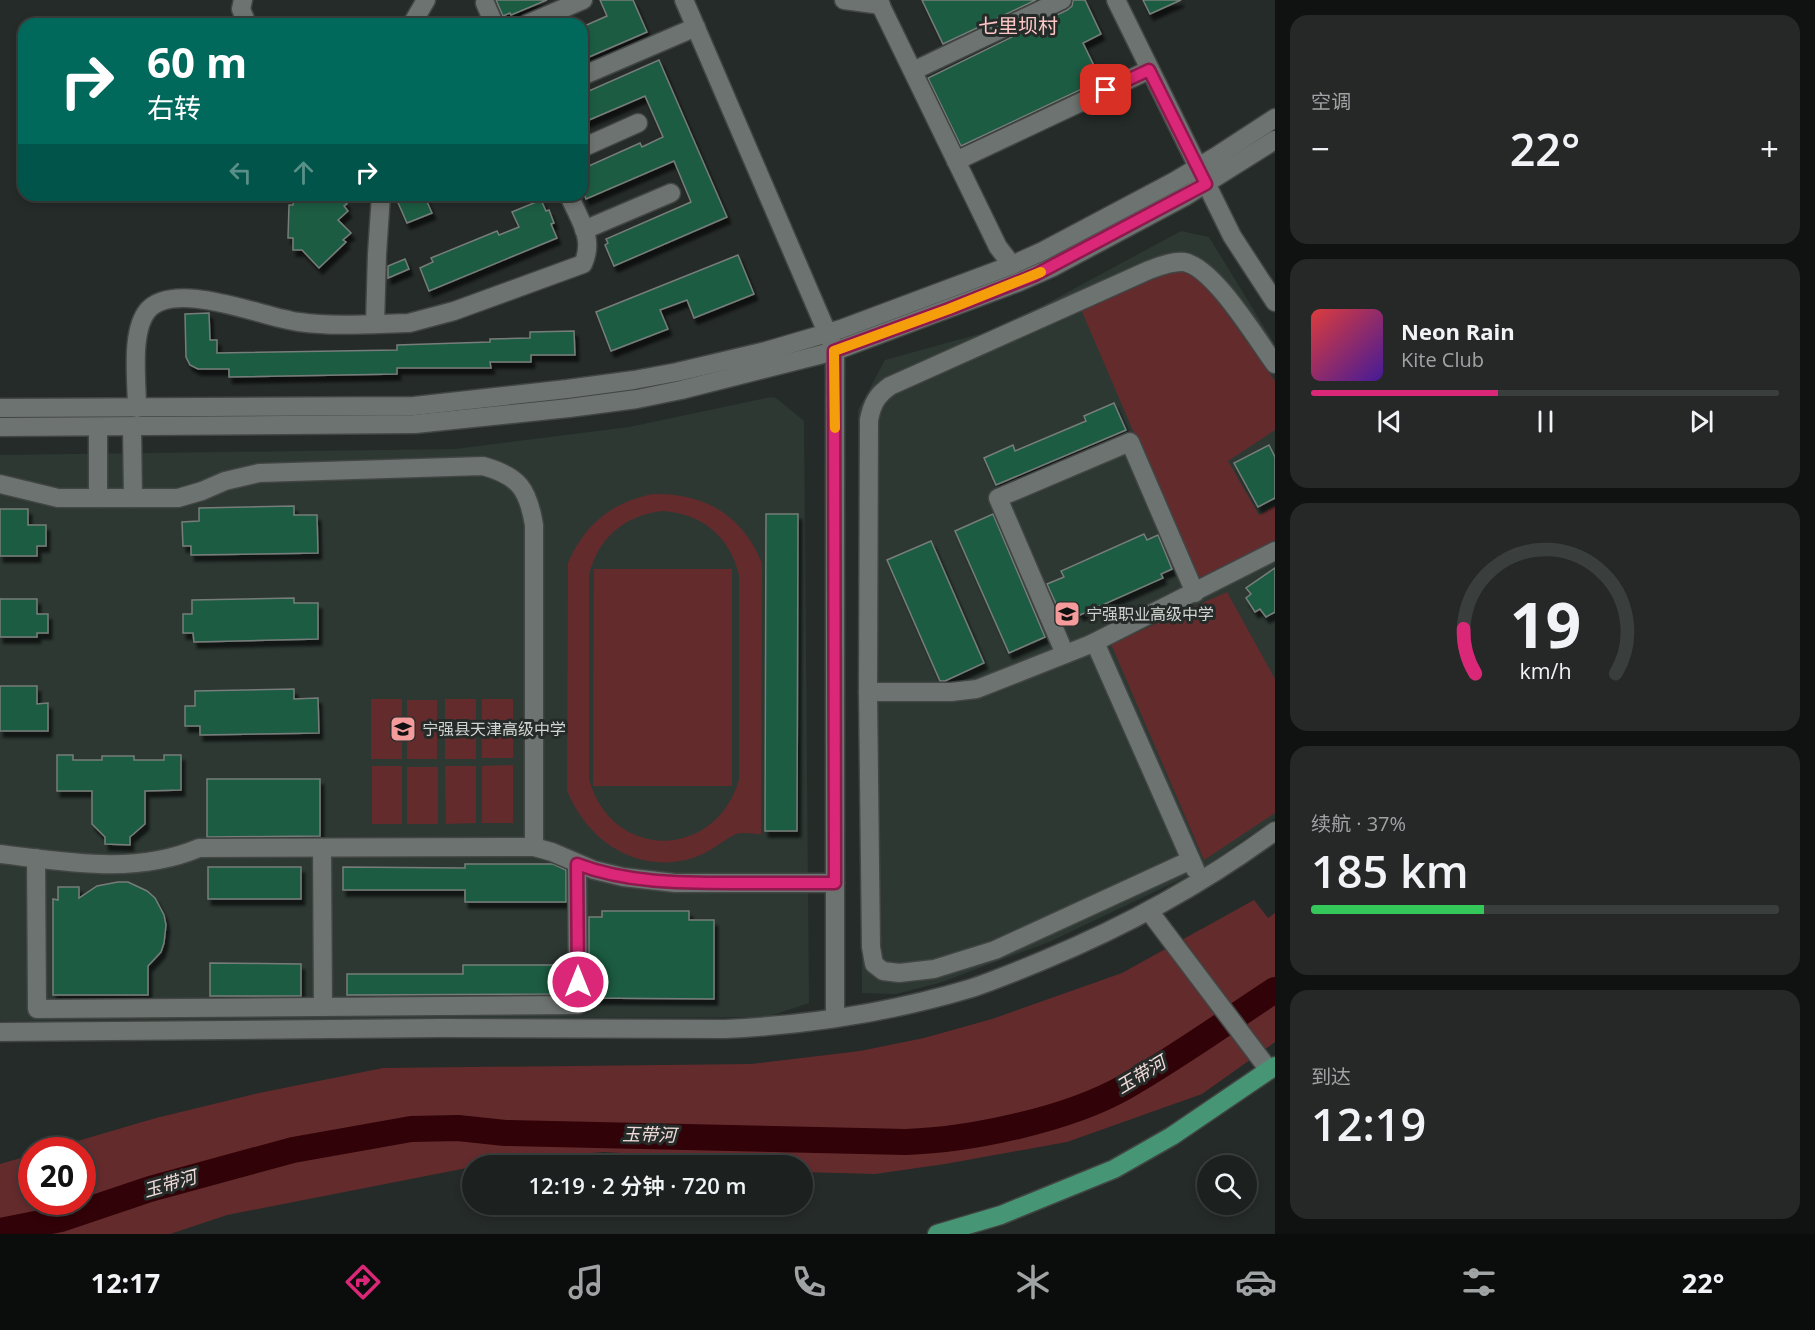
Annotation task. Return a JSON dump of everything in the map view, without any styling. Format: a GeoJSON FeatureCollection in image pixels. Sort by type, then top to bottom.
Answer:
{"type":"FeatureCollection","features":[{"type":"Feature","properties":{"kind":"highway"},"geometry":{"type":"LineString","coordinates":[[937,1234],[1001,1215],[1114,1169],[1172,1136],[1272,1068]]}},
{"type":"Feature","properties":{"kind":"street"},"geometry":{"type":"LineString","coordinates":[[243,0],[241,9],[245,18]]}},
{"type":"Feature","properties":{"kind":"street"},"geometry":{"type":"LineString","coordinates":[[416,18],[426,0]]}},
{"type":"Feature","properties":{"kind":"street"},"geometry":{"type":"LineString","coordinates":[[541,18],[583,0]]}},
{"type":"Feature","properties":{"kind":"street"},"geometry":{"type":"LineString","coordinates":[[684,0],[834,351],[835,1018]]}},
{"type":"Feature","properties":{"kind":"street"},"geometry":{"type":"LineString","coordinates":[[844,0],[880,2],[998,247],[1012,265]]}},
{"type":"Feature","properties":{"kind":"street"},"geometry":{"type":"LineString","coordinates":[[913,71],[1062,0]]}},
{"type":"Feature","properties":{"kind":"street"},"geometry":{"type":"LineString","coordinates":[[1116,0],[1232,236],[1275,302]]}},
{"type":"Feature","properties":{"kind":"street"},"geometry":{"type":"LineString","coordinates":[[588,73],[696,27]]}},
{"type":"Feature","properties":{"kind":"street"},"geometry":{"type":"LineString","coordinates":[[956,161],[1149,70]]}},
{"type":"Feature","properties":{"kind":"street"},"geometry":{"type":"LineString","coordinates":[[0,408],[390,406],[462,401],[634,380],[766,351],[827,334],[1012,265],[1073,235],[1197,167],[1275,118]]}},
{"type":"Feature","properties":{"kind":"street"},"geometry":{"type":"LineString","coordinates":[[588,145],[638,123]]}},
{"type":"Feature","properties":{"kind":"street"},"geometry":{"type":"LineString","coordinates":[[0,427],[404,424],[464,420],[638,399],[770,369],[834,351],[959,306],[1040,273],[1206,184],[1275,140]]}},
{"type":"Feature","properties":{"kind":"street"},"geometry":{"type":"LineString","coordinates":[[584,230],[670,193]]}},
{"type":"Feature","properties":{"kind":"street"},"geometry":{"type":"LineString","coordinates":[[375,324],[376,254],[380,201]]}},
{"type":"Feature","properties":{"kind":"street"},"geometry":{"type":"LineString","coordinates":[[137,408],[136,342],[148,310],[158,303],[181,298],[204,298],[300,323],[375,324],[420,321],[583,264],[589,241],[571,201]]}},
{"type":"Feature","properties":{"kind":"street"},"geometry":{"type":"LineString","coordinates":[[1191,860],[995,950],[934,969],[899,973],[883,971],[874,964],[871,947],[868,692],[869,420],[871,406],[890,386],[1149,270],[1182,262],[1192,264],[1220,289],[1275,364]]}},
{"type":"Feature","properties":{"kind":"street"},"geometry":{"type":"LineString","coordinates":[[98,427],[98,498]]}},
{"type":"Feature","properties":{"kind":"street"},"geometry":{"type":"LineString","coordinates":[[132,427],[133,498]]}},
{"type":"Feature","properties":{"kind":"street"},"geometry":{"type":"LineString","coordinates":[[1065,654],[999,498],[1130,442],[1195,593]]}},
{"type":"Feature","properties":{"kind":"street"},"geometry":{"type":"LineString","coordinates":[[0,484],[58,498],[178,498],[202,492],[225,481],[259,473],[483,466],[504,471],[518,483],[530,502],[534,525],[534,847]]}},
{"type":"Feature","properties":{"kind":"street"},"geometry":{"type":"LineString","coordinates":[[868,692],[951,692],[977,689],[1091,644],[1275,551]]}},
{"type":"Feature","properties":{"kind":"street"},"geometry":{"type":"LineString","coordinates":[[1091,644],[1097,647],[1201,882]]}},
{"type":"Feature","properties":{"kind":"street"},"geometry":{"type":"LineString","coordinates":[[0,1032],[441,1028],[725,1029],[766,1027],[835,1018],[895,1008],[973,988],[1059,954],[1149,911],[1201,882],[1275,831]]}},
{"type":"Feature","properties":{"kind":"street"},"geometry":{"type":"LineString","coordinates":[[0,854],[113,866],[174,856],[199,848],[534,847],[594,870],[623,877],[675,883],[835,883]]}},
{"type":"Feature","properties":{"kind":"street"},"geometry":{"type":"LineString","coordinates":[[322,848],[323,1007]]}},
{"type":"Feature","properties":{"kind":"street"},"geometry":{"type":"LineString","coordinates":[[36,858],[37,1009],[578,1005],[577,864]]}},
{"type":"Feature","properties":{"kind":"street"},"geometry":{"type":"LineString","coordinates":[[1149,911],[1256,1053],[1272,1068]]}},
{"type":"Feature","properties":{"kind":"shaded area","name":"宁强职业高级中学"},"geometry":{"type":"Polygon","coordinates":[[[1181,231],[1209,237],[1275,345],[1275,818],[1196,872],[1049,942],[939,983],[896,994],[862,993],[858,410],[885,360],[983,333],[1042,306],[1181,231]]]}},
{"type":"Feature","properties":{"kind":"shaded area"},"geometry":{"type":"Polygon","coordinates":[[[1180,268],[1203,281],[1275,381],[1275,430],[1228,461],[1259,515],[1275,506],[1275,542],[1204,579],[1195,575],[1080,307],[1159,272],[1180,268]]]}},
{"type":"Feature","properties":{"kind":"shaded area","name":"宁强县天津高级中学"},"geometry":{"type":"Polygon","coordinates":[[[771,397],[776,398],[804,421],[809,1003],[767,1017],[0,1021],[0,455],[455,449],[629,427],[771,397]]]}},
{"type":"Feature","properties":{"kind":"shaded area"},"geometry":{"type":"Polygon","coordinates":[[[653,494],[672,495],[705,503],[720,510],[744,532],[762,563],[761,834],[737,834],[699,856],[672,862],[652,862],[616,850],[587,825],[567,790],[568,563],[582,537],[601,517],[612,509],[653,494]],[[661,511],[648,514],[635,518],[614,531],[599,550],[589,575],[589,779],[601,806],[618,825],[640,837],[663,841],[687,837],[709,826],[727,807],[739,780],[739,575],[729,549],[712,529],[689,516],[661,511]]]}},
{"type":"Feature","properties":{"kind":"shaded area"},"geometry":{"type":"Polygon","coordinates":[[[594,569],[732,569],[732,786],[593,786],[594,569]]]}},
{"type":"Feature","properties":{"kind":"shaded area"},"geometry":{"type":"Polygon","coordinates":[[[1227,592],[1275,679],[1275,813],[1204,860],[1111,644],[1227,592]]]}},
{"type":"Feature","properties":{"kind":"shaded area"},"geometry":{"type":"Polygon","coordinates":[[[371,699],[402,699],[402,759],[371,759],[371,699]]]}},
{"type":"Feature","properties":{"kind":"shaded area"},"geometry":{"type":"Polygon","coordinates":[[[445,699],[476,699],[476,759],[445,759],[445,699]]]}},
{"type":"Feature","properties":{"kind":"shaded area"},"geometry":{"type":"Polygon","coordinates":[[[482,699],[513,699],[513,758],[482,758],[482,699]]]}},
{"type":"Feature","properties":{"kind":"shaded area"},"geometry":{"type":"Polygon","coordinates":[[[407,700],[437,700],[437,759],[407,759],[407,700]]]}},
{"type":"Feature","properties":{"kind":"shaded area"},"geometry":{"type":"Polygon","coordinates":[[[513,765],[513,823],[482,823],[482,766],[513,765]]]}},
{"type":"Feature","properties":{"kind":"shaded area"},"geometry":{"type":"Polygon","coordinates":[[[372,766],[402,766],[402,824],[372,824],[372,766]]]}},
{"type":"Feature","properties":{"kind":"shaded area"},"geometry":{"type":"Polygon","coordinates":[[[445,766],[476,766],[476,823],[446,824],[445,766]]]}},
{"type":"Feature","properties":{"kind":"shaded area"},"geometry":{"type":"Polygon","coordinates":[[[407,767],[438,767],[438,824],[407,824],[407,767]]]}},
{"type":"Feature","properties":{"kind":"shaded area"},"geometry":{"type":"Polygon","coordinates":[[[1254,900],[1268,918],[1275,913],[1275,1042],[1202,1094],[1067,1142],[945,1164],[875,1174],[813,1172],[813,1155],[654,1155],[604,1152],[566,1155],[462,1155],[462,1169],[227,1215],[170,1234],[0,1234],[0,1164],[18,1159],[18,1215],[96,1215],[96,1137],[91,1137],[156,1118],[259,1093],[383,1068],[751,1064],[860,1051],[924,1038],[992,1019],[1122,973],[1254,900]]]}},
{"type":"Feature","properties":{"kind":"building"},"geometry":{"type":"Polygon","coordinates":[[[496,0],[547,0],[503,16],[496,0]]]}},
{"type":"Feature","properties":{"kind":"building"},"geometry":{"type":"Polygon","coordinates":[[[600,0],[633,0],[647,32],[588,57],[588,24],[607,16],[600,0]]]}},
{"type":"Feature","properties":{"kind":"building"},"geometry":{"type":"Polygon","coordinates":[[[922,0],[1036,0],[943,44],[922,0]]]}},
{"type":"Feature","properties":{"kind":"building"},"geometry":{"type":"Polygon","coordinates":[[[1073,0],[1085,0],[1101,34],[1083,43],[1101,80],[961,146],[928,78],[1067,10],[1072,6],[1073,0]]]}},
{"type":"Feature","properties":{"kind":"building"},"geometry":{"type":"Polygon","coordinates":[[[1143,0],[1181,0],[1150,14],[1143,0]]]}},
{"type":"Feature","properties":{"kind":"building"},"geometry":{"type":"Polygon","coordinates":[[[659,60],[727,217],[614,266],[605,245],[608,243],[606,239],[691,202],[674,161],[588,198],[588,166],[640,143],[642,147],[663,137],[645,96],[588,120],[588,91],[659,60]]]}},
{"type":"Feature","properties":{"kind":"building"},"geometry":{"type":"Polygon","coordinates":[[[293,201],[344,201],[347,204],[344,206],[348,211],[338,220],[351,233],[343,240],[346,242],[319,268],[302,250],[293,250],[293,238],[288,238],[289,205],[293,205],[293,201]]]}},
{"type":"Feature","properties":{"kind":"building"},"geometry":{"type":"Polygon","coordinates":[[[397,201],[427,201],[432,213],[407,223],[397,201]]]}},
{"type":"Feature","properties":{"kind":"building"},"geometry":{"type":"Polygon","coordinates":[[[541,201],[546,211],[549,210],[554,223],[551,224],[557,238],[429,291],[420,268],[433,262],[431,258],[497,231],[499,235],[519,227],[512,212],[541,201]]]}},
{"type":"Feature","properties":{"kind":"building"},"geometry":{"type":"Polygon","coordinates":[[[738,255],[754,294],[694,318],[687,300],[660,310],[668,329],[611,351],[596,312],[738,255]]]}},
{"type":"Feature","properties":{"kind":"building"},"geometry":{"type":"Polygon","coordinates":[[[405,259],[409,269],[388,278],[388,266],[405,259]]]}},
{"type":"Feature","properties":{"kind":"building"},"geometry":{"type":"Polygon","coordinates":[[[209,313],[210,340],[217,340],[217,353],[397,350],[397,345],[490,342],[490,339],[530,338],[530,332],[574,331],[575,355],[531,355],[531,362],[490,362],[491,368],[397,368],[397,374],[229,377],[229,369],[198,369],[190,365],[186,357],[185,314],[209,313]]]}},
{"type":"Feature","properties":{"kind":"building"},"geometry":{"type":"Polygon","coordinates":[[[1114,403],[1126,430],[996,485],[984,458],[1013,445],[1015,451],[1086,421],[1084,416],[1114,403]]]}},
{"type":"Feature","properties":{"kind":"building"},"geometry":{"type":"Polygon","coordinates":[[[1269,445],[1275,457],[1275,498],[1258,507],[1234,463],[1269,445]]]}},
{"type":"Feature","properties":{"kind":"building"},"geometry":{"type":"Polygon","coordinates":[[[294,506],[294,515],[317,515],[318,553],[191,555],[191,546],[183,546],[182,522],[199,521],[199,508],[294,506]]]}},
{"type":"Feature","properties":{"kind":"building"},"geometry":{"type":"Polygon","coordinates":[[[0,509],[28,509],[28,525],[46,525],[46,546],[37,546],[37,556],[0,556],[0,509]]]}},
{"type":"Feature","properties":{"kind":"building"},"geometry":{"type":"Polygon","coordinates":[[[766,514],[798,514],[797,831],[765,831],[766,514]]]}},
{"type":"Feature","properties":{"kind":"building"},"geometry":{"type":"Polygon","coordinates":[[[993,514],[1045,637],[1009,653],[955,531],[993,514]]]}},
{"type":"Feature","properties":{"kind":"building"},"geometry":{"type":"Polygon","coordinates":[[[1144,534],[1147,540],[1158,535],[1172,569],[1161,574],[1163,578],[1080,615],[1078,610],[1062,617],[1047,584],[1064,577],[1061,571],[1144,534]]]}},
{"type":"Feature","properties":{"kind":"building"},"geometry":{"type":"Polygon","coordinates":[[[931,541],[984,663],[945,681],[940,681],[887,560],[931,541]]]}},
{"type":"Feature","properties":{"kind":"building"},"geometry":{"type":"Polygon","coordinates":[[[1275,568],[1275,612],[1266,617],[1260,609],[1255,612],[1246,598],[1251,594],[1246,588],[1275,568]]]}},
{"type":"Feature","properties":{"kind":"building"},"geometry":{"type":"Polygon","coordinates":[[[294,598],[294,603],[318,603],[318,639],[194,642],[193,633],[183,633],[183,614],[192,614],[192,600],[294,598]]]}},
{"type":"Feature","properties":{"kind":"building"},"geometry":{"type":"Polygon","coordinates":[[[0,599],[37,599],[37,614],[48,614],[48,633],[37,633],[37,637],[0,637],[0,599]]]}},
{"type":"Feature","properties":{"kind":"building"},"geometry":{"type":"Polygon","coordinates":[[[0,686],[37,686],[37,704],[48,703],[48,731],[0,731],[0,686]]]}},
{"type":"Feature","properties":{"kind":"building"},"geometry":{"type":"Polygon","coordinates":[[[294,689],[294,699],[318,698],[319,733],[200,735],[200,726],[185,726],[185,706],[195,706],[195,691],[294,689]]]}},
{"type":"Feature","properties":{"kind":"building"},"geometry":{"type":"Polygon","coordinates":[[[57,755],[73,755],[73,760],[102,760],[102,756],[134,756],[134,760],[164,760],[164,755],[181,755],[181,790],[145,791],[145,824],[130,837],[130,845],[105,844],[105,837],[92,824],[92,791],[57,791],[57,755]]]}},
{"type":"Feature","properties":{"kind":"building"},"geometry":{"type":"Polygon","coordinates":[[[207,779],[320,779],[320,836],[207,837],[207,779]]]}},
{"type":"Feature","properties":{"kind":"building"},"geometry":{"type":"Polygon","coordinates":[[[465,864],[553,864],[566,870],[566,902],[465,902],[465,890],[343,890],[343,867],[465,868],[465,864]]]}},
{"type":"Feature","properties":{"kind":"building"},"geometry":{"type":"Polygon","coordinates":[[[208,867],[301,867],[301,899],[208,899],[208,867]]]}},
{"type":"Feature","properties":{"kind":"building"},"geometry":{"type":"Polygon","coordinates":[[[128,882],[147,891],[155,898],[164,915],[166,925],[164,943],[161,952],[148,966],[148,995],[53,995],[53,899],[58,900],[58,887],[79,887],[79,898],[97,886],[128,882]]]}},
{"type":"Feature","properties":{"kind":"building"},"geometry":{"type":"Polygon","coordinates":[[[602,911],[689,911],[689,920],[714,920],[714,999],[589,998],[589,917],[602,917],[602,911]]]}},
{"type":"Feature","properties":{"kind":"building"},"geometry":{"type":"Polygon","coordinates":[[[210,963],[301,964],[301,996],[210,996],[210,963]]]}},
{"type":"Feature","properties":{"kind":"building"},"geometry":{"type":"Polygon","coordinates":[[[463,965],[566,965],[567,994],[347,995],[347,974],[463,974],[463,965]]]}},
{"type":"Feature","properties":{"kind":"waterway","name":"玉带河"},"geometry":{"type":"LineString","coordinates":[[0,1231],[61,1219],[150,1189],[293,1150],[411,1129],[458,1128],[505,1133],[906,1142],[989,1132],[1019,1126],[1076,1109],[1125,1087],[1275,990]]}},
{"type":"Feature","properties":{"kind":"slow traffic"},"geometry":{"type":"LineString","coordinates":[[835,428],[834,351],[1041,272]]}},
{"type":"Feature","properties":{"kind":"place","name":"宁强职业高级中学"},"geometry":{"type":"Point","coordinates":[1067,614]}},
{"type":"Feature","properties":{"kind":"place","name":"宁强县天津高级中学"},"geometry":{"type":"Point","coordinates":[403,729]}},
{"type":"Feature","properties":{"kind":"district","name":"七里坝村"},"geometry":{"type":"Point","coordinates":[1018,26]}},
{"type":"Feature","properties":{"kind":"route"},"geometry":{"type":"LineString","coordinates":[[578,982],[577,864],[623,877],[675,883],[835,883],[834,351],[949,309],[1051,268],[1206,184],[1149,70],[1106,90]]}}]}
